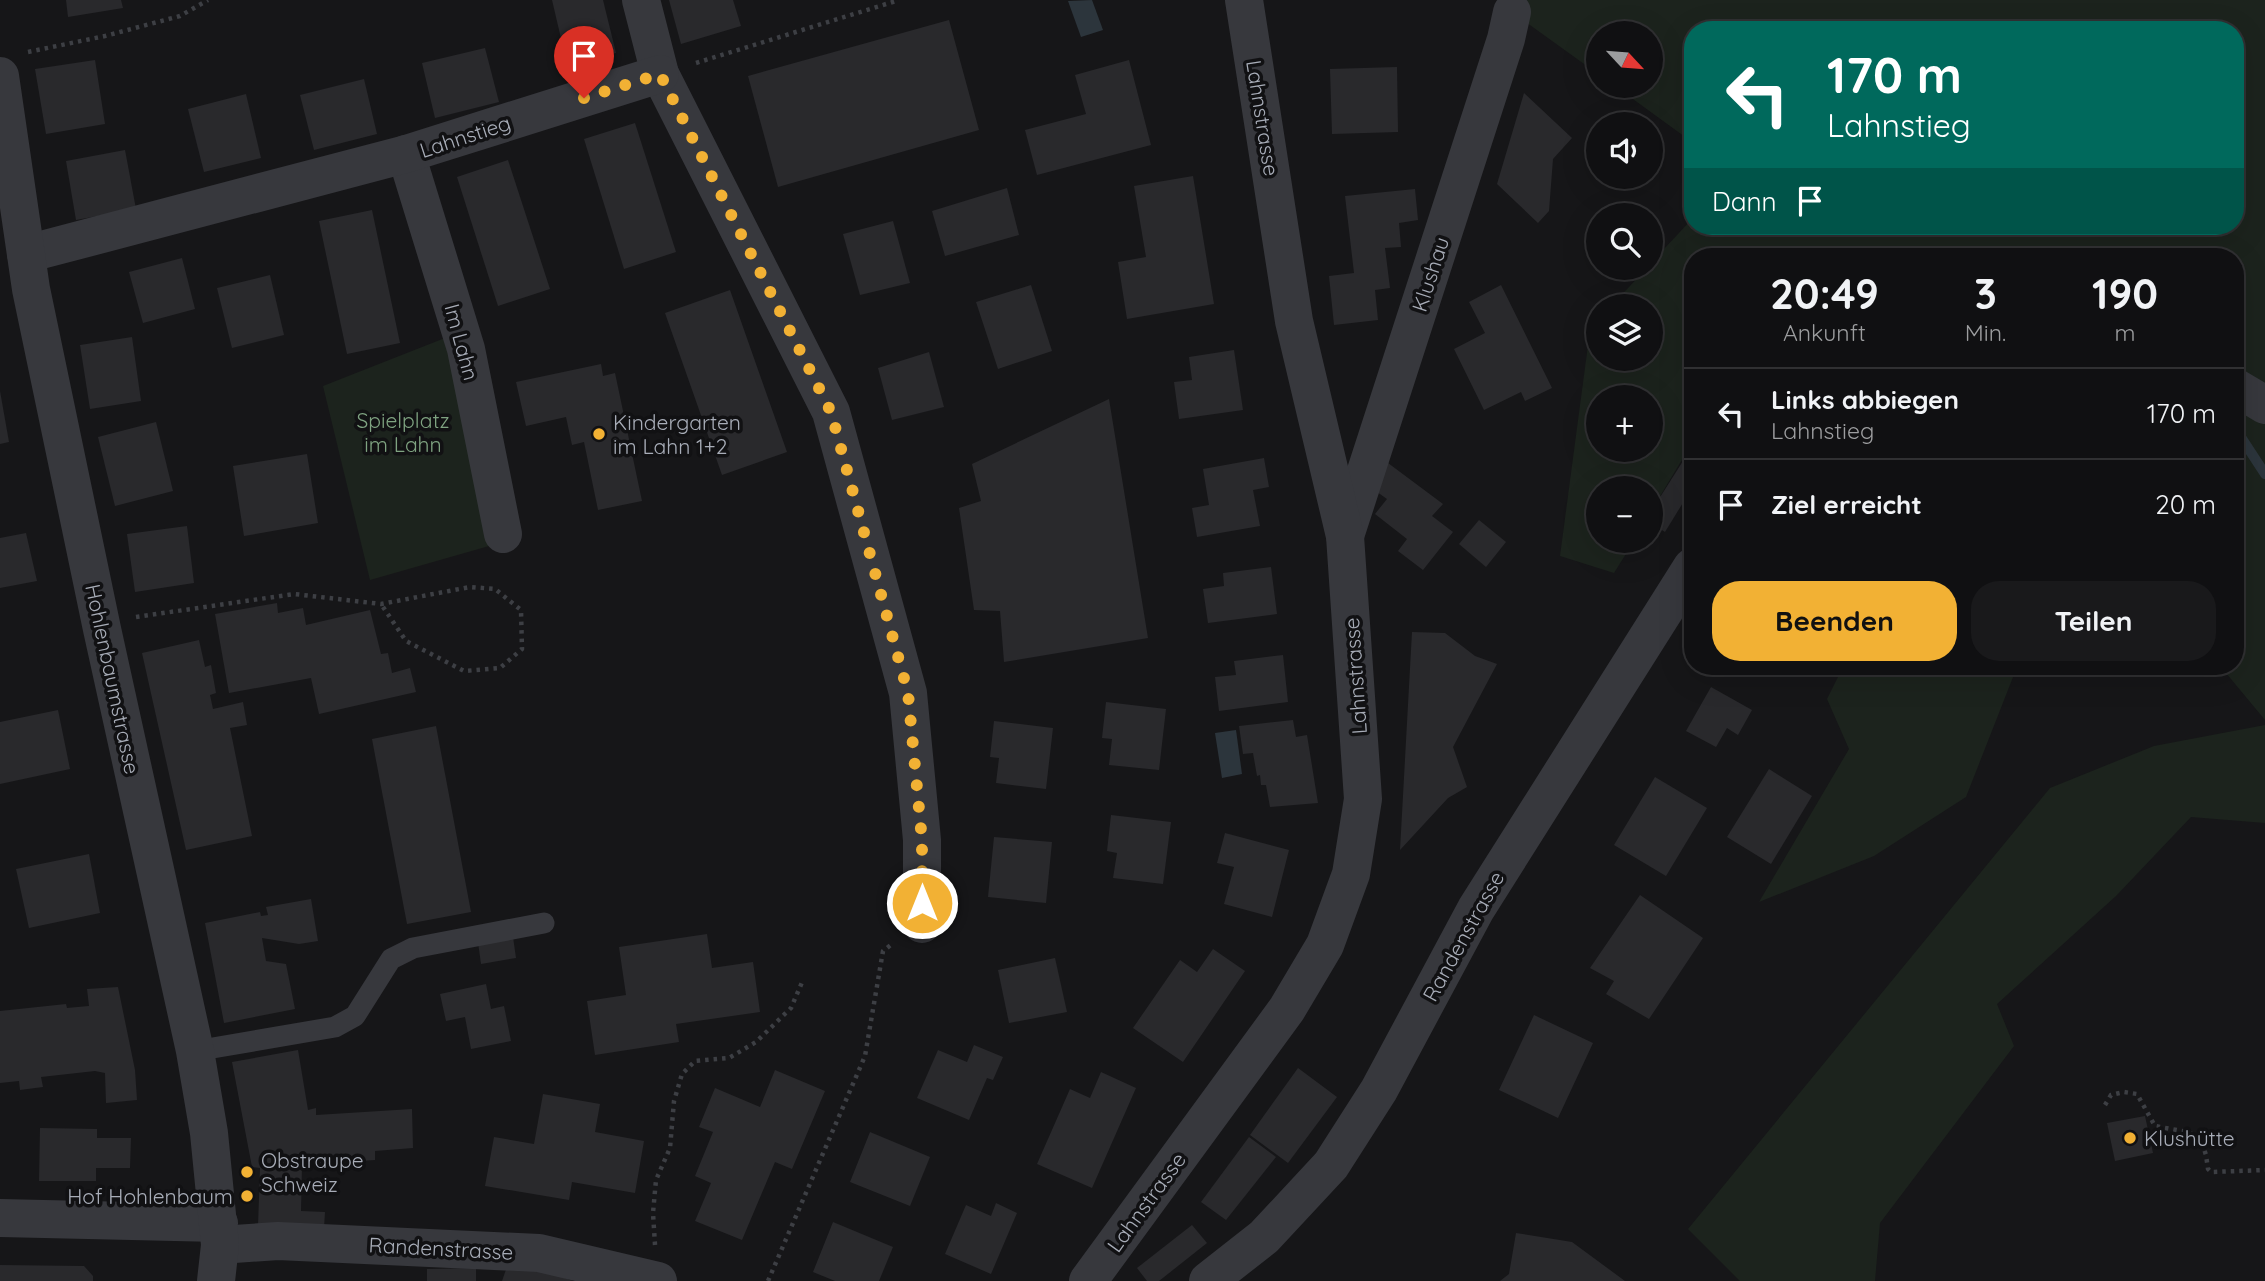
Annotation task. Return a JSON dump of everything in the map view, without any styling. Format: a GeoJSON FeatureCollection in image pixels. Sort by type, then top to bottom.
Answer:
{"type":"FeatureCollection","features":[{"type":"Feature","properties":{"kind":"street"},"geometry":{"type":"LineString","coordinates":[[641,0],[660,74],[831,412],[908,693],[922,840],[922,924]]}},
{"type":"Feature","properties":{"kind":"street","name":"Lahnstrasse"},"geometry":{"type":"LineString","coordinates":[[1088,1281],[1287,1009],[1325,945],[1351,874],[1363,799],[1345,536],[1294,321],[1244,0]]}},
{"type":"Feature","properties":{"kind":"street","name":"Klushau"},"geometry":{"type":"LineString","coordinates":[[1345,536],[1506,39],[1512,12]]}},
{"type":"Feature","properties":{"kind":"street","name":"Hohlenbaumstrasse"},"geometry":{"type":"LineString","coordinates":[[13,64],[26,254],[102,629],[195,1051],[209,1133],[218,1250]]}},
{"type":"Feature","properties":{"kind":"street","name":"Lahnstieg"},"geometry":{"type":"LineString","coordinates":[[26,254],[406,154],[660,74]]}},
{"type":"Feature","properties":{"kind":"street","name":"Im Lahn"},"geometry":{"type":"LineString","coordinates":[[406,154],[466,349],[503,534]]}},
{"type":"Feature","properties":{"kind":"street"},"geometry":{"type":"LineString","coordinates":[[2244,392],[2265,405]]}},
{"type":"Feature","properties":{"kind":"street","name":"Randenstrasse"},"geometry":{"type":"LineString","coordinates":[[1208,1281],[1264,1237],[1331,1165],[1378,1090],[1476,909],[1684,580]]}},
{"type":"Feature","properties":{"kind":"street","name":"Randenstrasse"},"geometry":{"type":"LineString","coordinates":[[0,1218],[218,1250],[278,1241],[539,1253],[657,1281]]}},
{"type":"Feature","properties":{"kind":"lane"},"geometry":{"type":"LineString","coordinates":[[195,1051],[335,1027],[355,1016],[391,959],[412,948],[544,923]]}},
{"type":"Feature","properties":{"kind":"path"},"geometry":{"type":"LineString","coordinates":[[13,64],[180,16],[208,0]]}},
{"type":"Feature","properties":{"kind":"path"},"geometry":{"type":"LineString","coordinates":[[660,74],[899,0]]}},
{"type":"Feature","properties":{"kind":"path"},"geometry":{"type":"LineString","coordinates":[[102,629],[134,617],[294,594],[381,604],[470,587],[495,589],[521,610],[522,649],[500,668],[464,671],[406,640],[381,604]]}},
{"type":"Feature","properties":{"kind":"path"},"geometry":{"type":"LineString","coordinates":[[768,1281],[865,1056],[883,951],[922,924]]}},
{"type":"Feature","properties":{"kind":"path"},"geometry":{"type":"LineString","coordinates":[[657,1281],[653,1213],[656,1180],[670,1148],[674,1101],[682,1074],[695,1062],[730,1058],[755,1042],[791,1008],[803,980]]}},
{"type":"Feature","properties":{"kind":"path"},"geometry":{"type":"LineString","coordinates":[[2105,1105],[2111,1095],[2124,1092],[2137,1094],[2155,1126],[2200,1137],[2211,1172],[2265,1170]]}},
{"type":"Feature","properties":{"kind":"green space"},"geometry":{"type":"Polygon","coordinates":[[[1513,0],[2265,0],[2265,720],[2228,675],[2244,675],[2244,248],[1684,248],[1684,456],[1663,491],[1663,476],[1586,476],[1586,553],[1626,553],[1614,573],[1560,556],[1586,360],[1586,371],[1663,371],[1663,294],[1622,294],[1636,280],[1663,280],[1663,250],[1684,228],[1684,235],[2244,235],[2244,21],[1684,21],[1684,136],[1663,121],[1663,112],[1651,112],[1632,98],[1663,98],[1663,21],[1586,21],[1586,65],[1512,12],[1513,0]]]}},
{"type":"Feature","properties":{"kind":"green space","name":"Spielplatz im Lahn"},"geometry":{"type":"Polygon","coordinates":[[[450,336],[496,544],[370,580],[323,386],[450,336]]]}},
{"type":"Feature","properties":{"kind":"green space"},"geometry":{"type":"Polygon","coordinates":[[[1839,675],[2014,675],[1966,797],[1874,856],[1759,902],[1849,749],[1827,699],[1839,675]]]}},
{"type":"Feature","properties":{"kind":"green space"},"geometry":{"type":"Polygon","coordinates":[[[2265,725],[2265,823],[2191,817],[2116,896],[1997,1004],[2014,1046],[1880,1223],[1875,1281],[1740,1281],[1688,1229],[2050,788],[2154,746],[2265,725]]]}},
{"type":"Feature","properties":{"kind":"shaded area"},"geometry":{"type":"Polygon","coordinates":[[[1092,0],[1103,30],[1081,37],[1068,1],[1092,0]]]}},
{"type":"Feature","properties":{"kind":"shaded area"},"geometry":{"type":"Polygon","coordinates":[[[1236,730],[1242,774],[1222,778],[1215,733],[1236,730]]]}},
{"type":"Feature","properties":{"kind":"building"},"geometry":{"type":"Polygon","coordinates":[[[66,0],[121,0],[123,8],[68,17],[66,0]]]}},
{"type":"Feature","properties":{"kind":"building"},"geometry":{"type":"Polygon","coordinates":[[[552,0],[603,0],[616,53],[567,64],[552,0]]]}},
{"type":"Feature","properties":{"kind":"building"},"geometry":{"type":"Polygon","coordinates":[[[669,0],[733,0],[741,26],[681,44],[669,0]]]}},
{"type":"Feature","properties":{"kind":"building"},"geometry":{"type":"Polygon","coordinates":[[[949,20],[979,130],[778,187],[748,76],[949,20]]]}},
{"type":"Feature","properties":{"kind":"building"},"geometry":{"type":"Polygon","coordinates":[[[485,48],[499,102],[435,118],[422,63],[485,48]]]}},
{"type":"Feature","properties":{"kind":"building"},"geometry":{"type":"Polygon","coordinates":[[[95,60],[105,124],[46,134],[35,69],[95,60]]]}},
{"type":"Feature","properties":{"kind":"building"},"geometry":{"type":"Polygon","coordinates":[[[1129,60],[1151,145],[1037,175],[1025,130],[1086,114],[1075,75],[1129,60]]]}},
{"type":"Feature","properties":{"kind":"building"},"geometry":{"type":"Polygon","coordinates":[[[1397,67],[1398,132],[1332,134],[1330,69],[1397,67]]]}},
{"type":"Feature","properties":{"kind":"building"},"geometry":{"type":"Polygon","coordinates":[[[364,79],[377,134],[314,150],[300,95],[364,79]]]}},
{"type":"Feature","properties":{"kind":"building"},"geometry":{"type":"Polygon","coordinates":[[[1524,93],[1572,138],[1553,159],[1549,211],[1538,223],[1497,184],[1524,93]]]}},
{"type":"Feature","properties":{"kind":"building"},"geometry":{"type":"Polygon","coordinates":[[[246,94],[261,158],[204,172],[188,109],[246,94]]]}},
{"type":"Feature","properties":{"kind":"building"},"geometry":{"type":"Polygon","coordinates":[[[635,123],[676,252],[624,269],[584,139],[635,123]]]}},
{"type":"Feature","properties":{"kind":"building"},"geometry":{"type":"Polygon","coordinates":[[[125,150],[136,209],[76,220],[66,161],[125,150]]]}},
{"type":"Feature","properties":{"kind":"building"},"geometry":{"type":"Polygon","coordinates":[[[508,160],[550,289],[498,306],[457,177],[508,160]]]}},
{"type":"Feature","properties":{"kind":"building"},"geometry":{"type":"Polygon","coordinates":[[[1193,176],[1214,304],[1127,319],[1118,262],[1146,257],[1134,186],[1193,176]]]}},
{"type":"Feature","properties":{"kind":"building"},"geometry":{"type":"Polygon","coordinates":[[[1007,188],[1019,235],[945,256],[932,211],[1007,188]]]}},
{"type":"Feature","properties":{"kind":"building"},"geometry":{"type":"Polygon","coordinates":[[[1415,189],[1418,220],[1399,223],[1401,247],[1385,248],[1390,288],[1375,290],[1378,320],[1334,325],[1329,276],[1354,273],[1345,196],[1415,189]]]}},
{"type":"Feature","properties":{"kind":"building"},"geometry":{"type":"Polygon","coordinates":[[[372,210],[400,343],[347,354],[319,221],[372,210]]]}},
{"type":"Feature","properties":{"kind":"building"},"geometry":{"type":"Polygon","coordinates":[[[893,221],[910,283],[860,295],[843,234],[893,221]]]}},
{"type":"Feature","properties":{"kind":"building"},"geometry":{"type":"Polygon","coordinates":[[[182,258],[195,309],[143,323],[129,272],[182,258]]]}},
{"type":"Feature","properties":{"kind":"building"},"geometry":{"type":"Polygon","coordinates":[[[270,275],[284,335],[232,348],[217,288],[270,275]]]}},
{"type":"Feature","properties":{"kind":"building"},"geometry":{"type":"Polygon","coordinates":[[[1031,285],[1052,351],[998,369],[976,302],[1031,285]]]}},
{"type":"Feature","properties":{"kind":"building"},"geometry":{"type":"Polygon","coordinates":[[[1501,285],[1552,388],[1525,401],[1521,392],[1484,410],[1454,349],[1485,333],[1469,302],[1501,285]]]}},
{"type":"Feature","properties":{"kind":"building"},"geometry":{"type":"Polygon","coordinates":[[[730,290],[787,452],[722,475],[665,313],[730,290]]]}},
{"type":"Feature","properties":{"kind":"building"},"geometry":{"type":"Polygon","coordinates":[[[132,337],[141,401],[90,409],[80,345],[132,337]]]}},
{"type":"Feature","properties":{"kind":"building"},"geometry":{"type":"Polygon","coordinates":[[[1234,350],[1243,410],[1179,419],[1174,382],[1192,380],[1189,357],[1234,350]]]}},
{"type":"Feature","properties":{"kind":"building"},"geometry":{"type":"Polygon","coordinates":[[[929,352],[944,407],[892,420],[878,368],[929,352]]]}},
{"type":"Feature","properties":{"kind":"building","name":"Kindergarten im Lahn 1+2"},"geometry":{"type":"Polygon","coordinates":[[[601,364],[603,376],[615,373],[642,501],[598,510],[584,442],[572,445],[566,417],[526,426],[516,382],[601,364]]]}},
{"type":"Feature","properties":{"kind":"building"},"geometry":{"type":"Polygon","coordinates":[[[0,391],[9,442],[0,444],[0,391]]]}},
{"type":"Feature","properties":{"kind":"building"},"geometry":{"type":"Polygon","coordinates":[[[1109,399],[1148,638],[1004,662],[1000,611],[974,610],[959,508],[981,501],[972,464],[1109,399]]]}},
{"type":"Feature","properties":{"kind":"building"},"geometry":{"type":"Polygon","coordinates":[[[156,422],[173,491],[115,506],[98,437],[156,422]]]}},
{"type":"Feature","properties":{"kind":"building"},"geometry":{"type":"Polygon","coordinates":[[[307,454],[318,523],[244,536],[233,466],[307,454]]]}},
{"type":"Feature","properties":{"kind":"building"},"geometry":{"type":"Polygon","coordinates":[[[1264,458],[1269,487],[1253,490],[1260,526],[1197,537],[1192,508],[1209,505],[1203,469],[1264,458]]]}},
{"type":"Feature","properties":{"kind":"building"},"geometry":{"type":"Polygon","coordinates":[[[1684,459],[1684,501],[1665,532],[1663,493],[1684,459]]]}},
{"type":"Feature","properties":{"kind":"building"},"geometry":{"type":"Polygon","coordinates":[[[1388,463],[1443,504],[1432,516],[1453,532],[1423,570],[1398,551],[1407,539],[1375,514],[1387,499],[1370,487],[1388,463]]]}},
{"type":"Feature","properties":{"kind":"building"},"geometry":{"type":"Polygon","coordinates":[[[1479,520],[1506,542],[1486,567],[1459,544],[1479,520]]]}},
{"type":"Feature","properties":{"kind":"building"},"geometry":{"type":"Polygon","coordinates":[[[187,526],[194,583],[135,592],[127,534],[187,526]]]}},
{"type":"Feature","properties":{"kind":"building"},"geometry":{"type":"Polygon","coordinates":[[[26,533],[37,581],[0,588],[0,538],[26,533]]]}},
{"type":"Feature","properties":{"kind":"building"},"geometry":{"type":"Polygon","coordinates":[[[1271,567],[1277,614],[1208,623],[1203,589],[1224,586],[1223,573],[1271,567]]]}},
{"type":"Feature","properties":{"kind":"building"},"geometry":{"type":"Polygon","coordinates":[[[277,603],[278,613],[303,608],[306,625],[370,610],[381,654],[388,653],[392,673],[410,668],[416,692],[319,714],[311,678],[229,693],[215,614],[277,603]]]}},
{"type":"Feature","properties":{"kind":"building"},"geometry":{"type":"Polygon","coordinates":[[[1412,632],[1445,633],[1475,656],[1497,664],[1453,747],[1467,787],[1448,798],[1400,850],[1412,632]]]}},
{"type":"Feature","properties":{"kind":"building"},"geometry":{"type":"Polygon","coordinates":[[[199,640],[205,667],[211,665],[216,693],[210,695],[213,709],[243,702],[247,725],[230,728],[252,836],[186,850],[142,653],[199,640]]]}},
{"type":"Feature","properties":{"kind":"building"},"geometry":{"type":"Polygon","coordinates":[[[1283,655],[1288,702],[1219,711],[1215,677],[1236,675],[1234,661],[1283,655]]]}},
{"type":"Feature","properties":{"kind":"building"},"geometry":{"type":"Polygon","coordinates":[[[1711,687],[1752,710],[1738,735],[1727,728],[1716,747],[1686,731],[1711,687]]]}},
{"type":"Feature","properties":{"kind":"building"},"geometry":{"type":"Polygon","coordinates":[[[1106,702],[1166,709],[1159,770],[1109,765],[1112,739],[1102,738],[1106,702]]]}},
{"type":"Feature","properties":{"kind":"building"},"geometry":{"type":"Polygon","coordinates":[[[58,710],[70,769],[0,784],[0,722],[58,710]]]}},
{"type":"Feature","properties":{"kind":"building"},"geometry":{"type":"Polygon","coordinates":[[[1293,720],[1296,737],[1307,735],[1318,803],[1270,807],[1266,785],[1261,785],[1260,775],[1257,776],[1253,753],[1243,754],[1239,726],[1293,720]]]}},
{"type":"Feature","properties":{"kind":"building"},"geometry":{"type":"Polygon","coordinates":[[[994,721],[1053,728],[1046,789],[996,783],[999,758],[990,757],[994,721]]]}},
{"type":"Feature","properties":{"kind":"building"},"geometry":{"type":"Polygon","coordinates":[[[436,726],[471,912],[407,924],[372,739],[436,726]]]}},
{"type":"Feature","properties":{"kind":"building"},"geometry":{"type":"Polygon","coordinates":[[[1769,769],[1812,796],[1771,864],[1727,837],[1769,769]]]}},
{"type":"Feature","properties":{"kind":"building"},"geometry":{"type":"Polygon","coordinates":[[[1655,777],[1707,808],[1666,876],[1614,845],[1655,777]]]}},
{"type":"Feature","properties":{"kind":"building"},"geometry":{"type":"Polygon","coordinates":[[[1111,815],[1171,822],[1163,884],[1113,878],[1117,853],[1107,851],[1111,815]]]}},
{"type":"Feature","properties":{"kind":"building"},"geometry":{"type":"Polygon","coordinates":[[[1225,833],[1289,850],[1272,917],[1224,904],[1234,867],[1217,863],[1225,833]]]}},
{"type":"Feature","properties":{"kind":"building"},"geometry":{"type":"Polygon","coordinates":[[[994,837],[1052,842],[1046,903],[988,897],[994,837]]]}},
{"type":"Feature","properties":{"kind":"building"},"geometry":{"type":"Polygon","coordinates":[[[89,854],[100,913],[29,928],[16,869],[89,854]]]}},
{"type":"Feature","properties":{"kind":"building"},"geometry":{"type":"Polygon","coordinates":[[[1640,895],[1703,938],[1649,1019],[1606,994],[1614,981],[1590,968],[1640,895]]]}},
{"type":"Feature","properties":{"kind":"building"},"geometry":{"type":"Polygon","coordinates":[[[311,899],[318,941],[299,944],[262,938],[266,961],[286,964],[295,1009],[224,1023],[205,923],[260,912],[261,916],[268,915],[266,907],[311,899]]]}},
{"type":"Feature","properties":{"kind":"building"},"geometry":{"type":"Polygon","coordinates":[[[707,934],[712,968],[753,962],[760,1012],[676,1024],[679,1042],[595,1055],[587,1001],[626,995],[619,947],[707,934]]]}},
{"type":"Feature","properties":{"kind":"building"},"geometry":{"type":"Polygon","coordinates":[[[513,937],[516,958],[481,964],[478,942],[513,937]]]}},
{"type":"Feature","properties":{"kind":"building"},"geometry":{"type":"Polygon","coordinates":[[[1213,949],[1245,971],[1183,1062],[1133,1028],[1180,960],[1197,972],[1213,949]]]}},
{"type":"Feature","properties":{"kind":"building"},"geometry":{"type":"Polygon","coordinates":[[[1055,958],[1067,1012],[1009,1023],[998,970],[1055,958]]]}},
{"type":"Feature","properties":{"kind":"building"},"geometry":{"type":"Polygon","coordinates":[[[486,984],[491,1009],[504,1006],[511,1041],[471,1049],[465,1017],[446,1021],[440,994],[486,984]]]}},
{"type":"Feature","properties":{"kind":"building"},"geometry":{"type":"Polygon","coordinates":[[[118,987],[135,1070],[137,1100],[106,1103],[105,1073],[95,1071],[41,1077],[43,1087],[20,1090],[19,1081],[0,1083],[0,1011],[66,1004],[67,1008],[89,1006],[87,989],[118,987]]]}},
{"type":"Feature","properties":{"kind":"building"},"geometry":{"type":"Polygon","coordinates":[[[1534,1015],[1593,1043],[1558,1118],[1499,1090],[1534,1015]]]}},
{"type":"Feature","properties":{"kind":"building"},"geometry":{"type":"Polygon","coordinates":[[[974,1045],[1003,1057],[993,1080],[987,1078],[969,1120],[917,1098],[938,1050],[967,1062],[974,1045]]]}},
{"type":"Feature","properties":{"kind":"building"},"geometry":{"type":"Polygon","coordinates":[[[298,1050],[308,1110],[316,1108],[316,1115],[412,1109],[413,1148],[375,1151],[375,1160],[302,1165],[301,1211],[325,1212],[324,1228],[258,1226],[260,1168],[252,1167],[232,1062],[298,1050]]]}},
{"type":"Feature","properties":{"kind":"building"},"geometry":{"type":"Polygon","coordinates":[[[1298,1068],[1337,1097],[1288,1163],[1250,1135],[1298,1068]]]}},
{"type":"Feature","properties":{"kind":"building"},"geometry":{"type":"Polygon","coordinates":[[[775,1070],[825,1091],[792,1169],[775,1162],[742,1240],[695,1221],[711,1183],[695,1176],[713,1132],[699,1127],[715,1088],[760,1107],[775,1070]]]}},
{"type":"Feature","properties":{"kind":"building"},"geometry":{"type":"Polygon","coordinates":[[[1101,1072],[1136,1088],[1092,1188],[1037,1164],[1070,1089],[1090,1098],[1101,1072]]]}},
{"type":"Feature","properties":{"kind":"building"},"geometry":{"type":"Polygon","coordinates":[[[543,1094],[600,1104],[595,1132],[644,1141],[635,1193],[572,1182],[569,1200],[485,1186],[494,1137],[534,1144],[543,1094]]]}},
{"type":"Feature","properties":{"kind":"building","name":"Klushütte"},"geometry":{"type":"Polygon","coordinates":[[[2145,1116],[2153,1153],[2115,1161],[2107,1123],[2145,1116]]]}},
{"type":"Feature","properties":{"kind":"building"},"geometry":{"type":"Polygon","coordinates":[[[40,1128],[97,1129],[97,1138],[131,1138],[130,1168],[96,1168],[96,1181],[39,1181],[40,1128]]]}},
{"type":"Feature","properties":{"kind":"building"},"geometry":{"type":"Polygon","coordinates":[[[870,1132],[930,1157],[910,1206],[850,1182],[870,1132]]]}},
{"type":"Feature","properties":{"kind":"building"},"geometry":{"type":"Polygon","coordinates":[[[1249,1137],[1276,1157],[1226,1220],[1201,1202],[1249,1137]]]}},
{"type":"Feature","properties":{"kind":"building"},"geometry":{"type":"Polygon","coordinates":[[[996,1203],[1017,1213],[991,1274],[945,1254],[966,1205],[991,1216],[996,1203]]]}},
{"type":"Feature","properties":{"kind":"building"},"geometry":{"type":"Polygon","coordinates":[[[833,1222],[893,1247],[879,1281],[835,1281],[813,1272],[833,1222]]]}},
{"type":"Feature","properties":{"kind":"building"},"geometry":{"type":"Polygon","coordinates":[[[1192,1225],[1207,1243],[1159,1281],[1147,1281],[1137,1268],[1192,1225]]]}},
{"type":"Feature","properties":{"kind":"building"},"geometry":{"type":"Polygon","coordinates":[[[1516,1233],[1572,1242],[1625,1281],[1500,1281],[1509,1274],[1516,1233]]]}},
{"type":"Feature","properties":{"kind":"building"},"geometry":{"type":"Polygon","coordinates":[[[510,1258],[573,1281],[502,1281],[510,1258]]]}},
{"type":"Feature","properties":{"kind":"building"},"geometry":{"type":"Polygon","coordinates":[[[0,1265],[84,1266],[93,1276],[93,1281],[0,1281],[0,1265]]]}},
{"type":"Feature","properties":{"kind":"building"},"geometry":{"type":"Polygon","coordinates":[[[476,1268],[476,1281],[427,1281],[427,1269],[476,1268]]]}},
{"type":"Feature","properties":{"kind":"waterway"},"geometry":{"type":"LineString","coordinates":[[2244,442],[2265,474]]}},
{"type":"Feature","properties":{"kind":"place","name":"Kindergarten im Lahn 1+2"},"geometry":{"type":"Point","coordinates":[599,434]}},
{"type":"Feature","properties":{"kind":"place","name":"Klushütte"},"geometry":{"type":"Point","coordinates":[2130,1138]}},
{"type":"Feature","properties":{"kind":"place","name":"Obstraupe Schweiz"},"geometry":{"type":"Point","coordinates":[247,1172]}},
{"type":"Feature","properties":{"kind":"place","name":"Hof Hohlenbaum"},"geometry":{"type":"Point","coordinates":[247,1196]}},
{"type":"Feature","properties":{"kind":"route"},"geometry":{"type":"LineString","coordinates":[[584,98],[660,74],[831,412],[908,693],[922,840],[922,903]]}}]}
